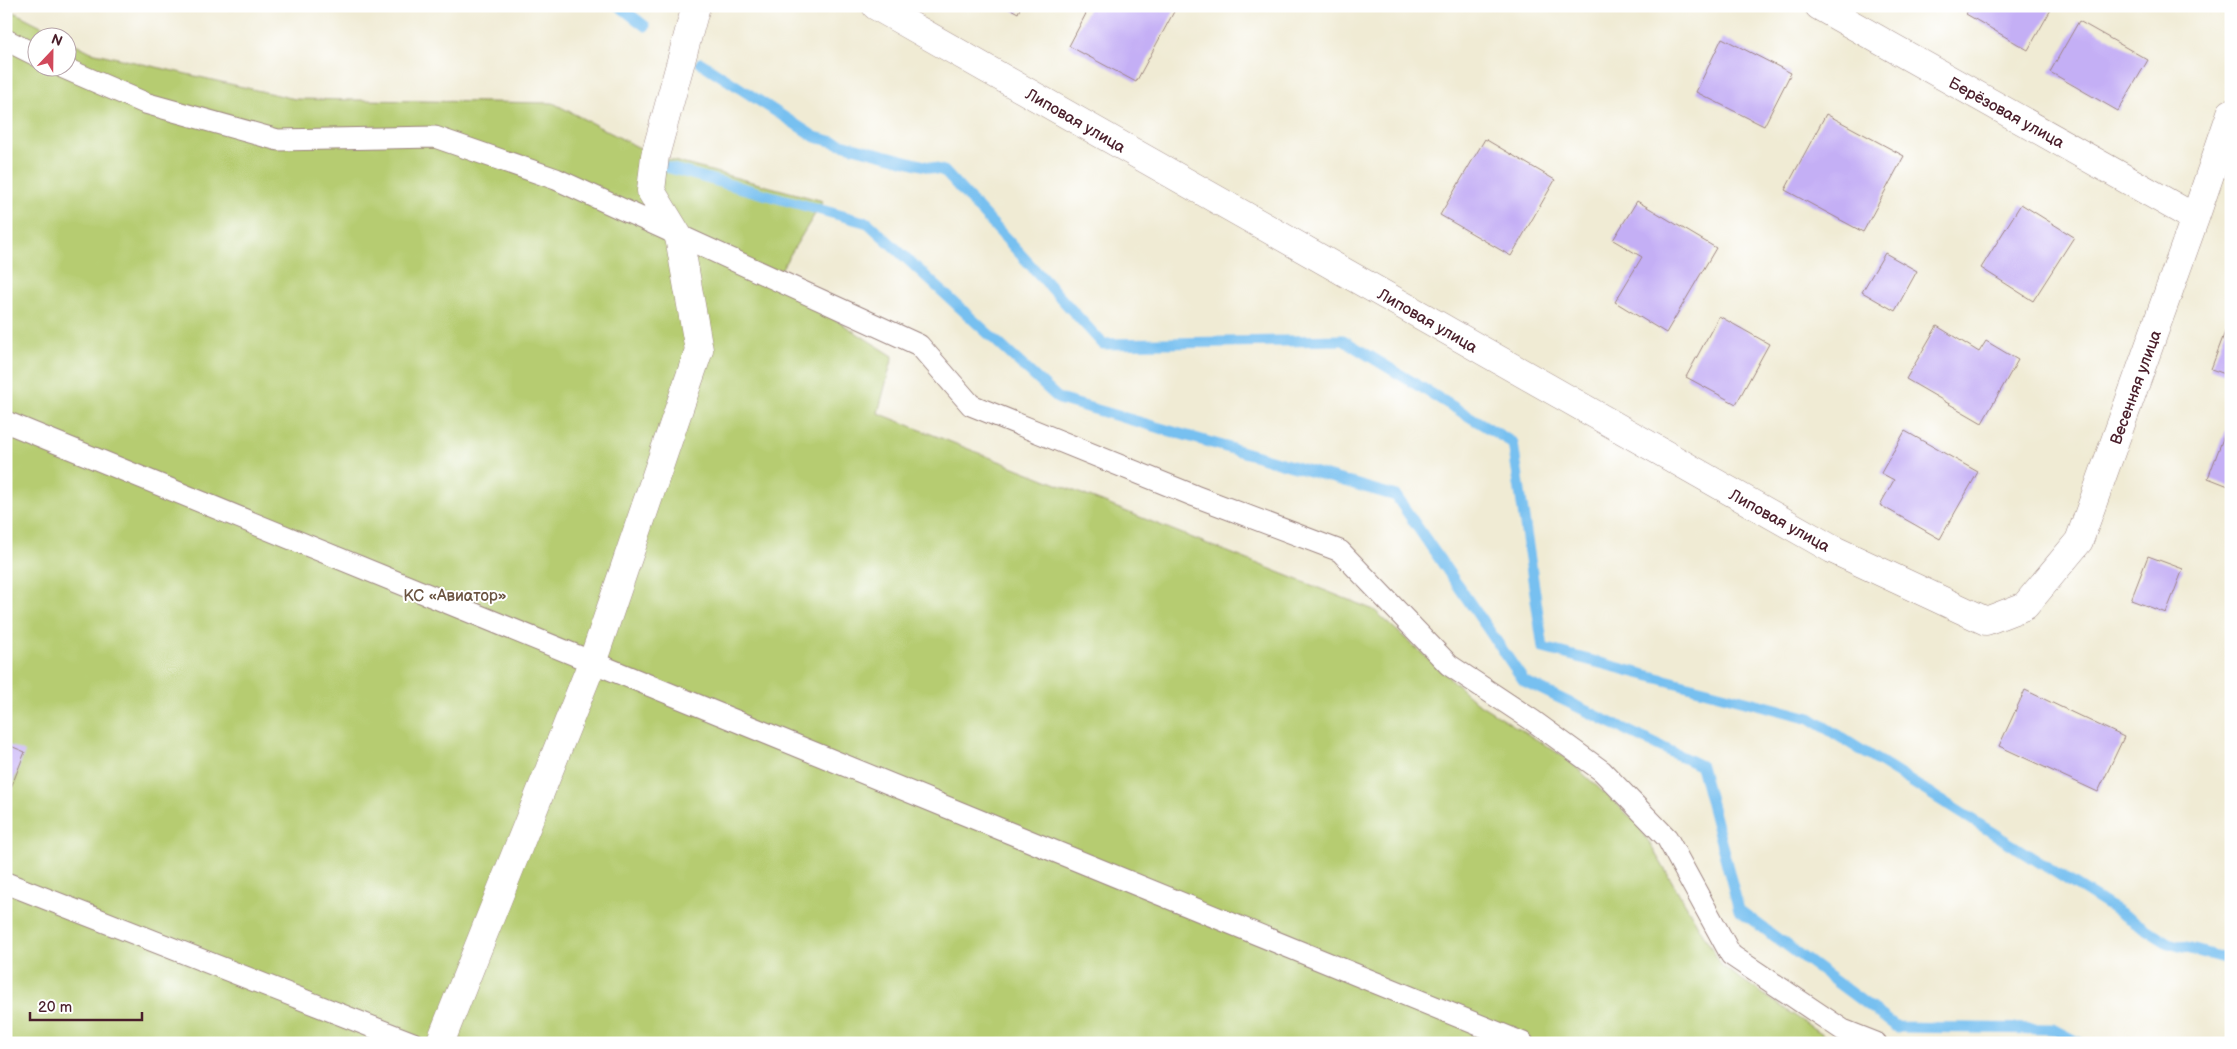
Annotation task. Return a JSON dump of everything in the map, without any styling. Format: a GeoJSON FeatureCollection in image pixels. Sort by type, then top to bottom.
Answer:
{"type":"FeatureCollection","features":[{"type":"Feature","properties":{"kind":"street"},"geometry":{"type":"LineString","coordinates":[[440,1043],[592,663],[699,350],[679,237],[651,190],[656,156],[696,6]]}},
{"type":"Feature","properties":{"kind":"street","name":"Липовая улица"},"geometry":{"type":"LineString","coordinates":[[876,6],[1832,549],[1986,621]]}},
{"type":"Feature","properties":{"kind":"street","name":"Берёзовая улица"},"geometry":{"type":"LineString","coordinates":[[1819,6],[2195,218]]}},
{"type":"Feature","properties":{"kind":"street","name":"Весенняя улица"},"geometry":{"type":"LineString","coordinates":[[1986,621],[2025,606],[2079,542],[2231,113]]}},
{"type":"Feature","properties":{"kind":"lane"},"geometry":{"type":"LineString","coordinates":[[6,40],[28,51]]}},
{"type":"Feature","properties":{"kind":"lane"},"geometry":{"type":"LineString","coordinates":[[78,74],[145,103],[278,140],[435,137],[556,179],[679,237],[919,345],[971,405],[1195,496],[1340,551],[1449,665],[1532,720],[1602,771],[1668,838],[1731,955],[1843,1030],[1876,1043]]}},
{"type":"Feature","properties":{"kind":"lane"},"geometry":{"type":"LineString","coordinates":[[6,422],[1523,1043]]}},
{"type":"Feature","properties":{"kind":"lane"},"geometry":{"type":"LineString","coordinates":[[6,883],[413,1043]]}},
{"type":"Feature","properties":{"kind":"green space","name":"КС «Авиатор»"},"geometry":{"type":"Polygon","coordinates":[[[6,8],[45,28],[28,28],[28,78],[78,78],[78,45],[91,52],[295,99],[553,103],[655,156],[823,201],[774,281],[893,356],[878,413],[1374,610],[1476,702],[1566,758],[1638,824],[1722,966],[1835,1043],[6,1043],[6,8]]]}},
{"type":"Feature","properties":{"kind":"building"},"geometry":{"type":"Polygon","coordinates":[[[1005,6],[1021,6],[1018,13],[1005,6]]]}},
{"type":"Feature","properties":{"kind":"building"},"geometry":{"type":"Polygon","coordinates":[[[1090,6],[1177,6],[1136,82],[1069,46],[1090,6]]]}},
{"type":"Feature","properties":{"kind":"building"},"geometry":{"type":"Polygon","coordinates":[[[1970,6],[2053,6],[2028,50],[1966,14],[1970,6]]]}},
{"type":"Feature","properties":{"kind":"building"},"geometry":{"type":"Polygon","coordinates":[[[2079,21],[2148,60],[2118,111],[2050,72],[2079,21]]]}},
{"type":"Feature","properties":{"kind":"building"},"geometry":{"type":"Polygon","coordinates":[[[1722,38],[1791,73],[1764,126],[1696,92],[1722,38]]]}},
{"type":"Feature","properties":{"kind":"building"},"geometry":{"type":"Polygon","coordinates":[[[1826,114],[1904,156],[1863,232],[1785,190],[1826,114]]]}},
{"type":"Feature","properties":{"kind":"building"},"geometry":{"type":"Polygon","coordinates":[[[1485,139],[1555,180],[1511,256],[1440,215],[1485,139]]]}},
{"type":"Feature","properties":{"kind":"building"},"geometry":{"type":"Polygon","coordinates":[[[1637,201],[1716,248],[1666,333],[1615,302],[1642,257],[1613,240],[1637,201]]]}},
{"type":"Feature","properties":{"kind":"building"},"geometry":{"type":"Polygon","coordinates":[[[2021,204],[2074,237],[2033,301],[1981,268],[2021,204]]]}},
{"type":"Feature","properties":{"kind":"building"},"geometry":{"type":"Polygon","coordinates":[[[1885,253],[1917,271],[1895,311],[1862,292],[1885,253]]]}},
{"type":"Feature","properties":{"kind":"building"},"geometry":{"type":"Polygon","coordinates":[[[1719,316],[1769,344],[1736,404],[1686,377],[1719,316]]]}},
{"type":"Feature","properties":{"kind":"building"},"geometry":{"type":"Polygon","coordinates":[[[2231,316],[2231,376],[2211,369],[2231,316]]]}},
{"type":"Feature","properties":{"kind":"building"},"geometry":{"type":"Polygon","coordinates":[[[1937,326],[1979,352],[1986,341],[2018,360],[1982,423],[1906,379],[1937,326]]]}},
{"type":"Feature","properties":{"kind":"building"},"geometry":{"type":"Polygon","coordinates":[[[2231,417],[2231,487],[2208,478],[2231,417]]]}},
{"type":"Feature","properties":{"kind":"building"},"geometry":{"type":"Polygon","coordinates":[[[1905,431],[1978,472],[1940,539],[1880,505],[1894,480],[1881,473],[1905,431]]]}},
{"type":"Feature","properties":{"kind":"building"},"geometry":{"type":"Polygon","coordinates":[[[2148,556],[2183,569],[2166,613],[2131,600],[2148,556]]]}},
{"type":"Feature","properties":{"kind":"building"},"geometry":{"type":"Polygon","coordinates":[[[2025,690],[2124,737],[2098,792],[1999,746],[2025,690]]]}},
{"type":"Feature","properties":{"kind":"building"},"geometry":{"type":"Polygon","coordinates":[[[6,744],[25,752],[6,800],[6,744]]]}},
{"type":"Feature","properties":{"kind":"waterway"},"geometry":{"type":"LineString","coordinates":[[619,6],[645,26]]}},
{"type":"Feature","properties":{"kind":"waterway"},"geometry":{"type":"LineString","coordinates":[[701,63],[815,137],[944,171],[1103,344],[1343,340],[1513,443],[1543,648],[1810,718],[2168,943],[2231,960]]}},
{"type":"Feature","properties":{"kind":"waterway"},"geometry":{"type":"LineString","coordinates":[[666,167],[868,223],[1059,399],[1396,496],[1524,681],[1701,766],[1739,910],[1897,1027],[2053,1029],[2080,1043]]}}]}
